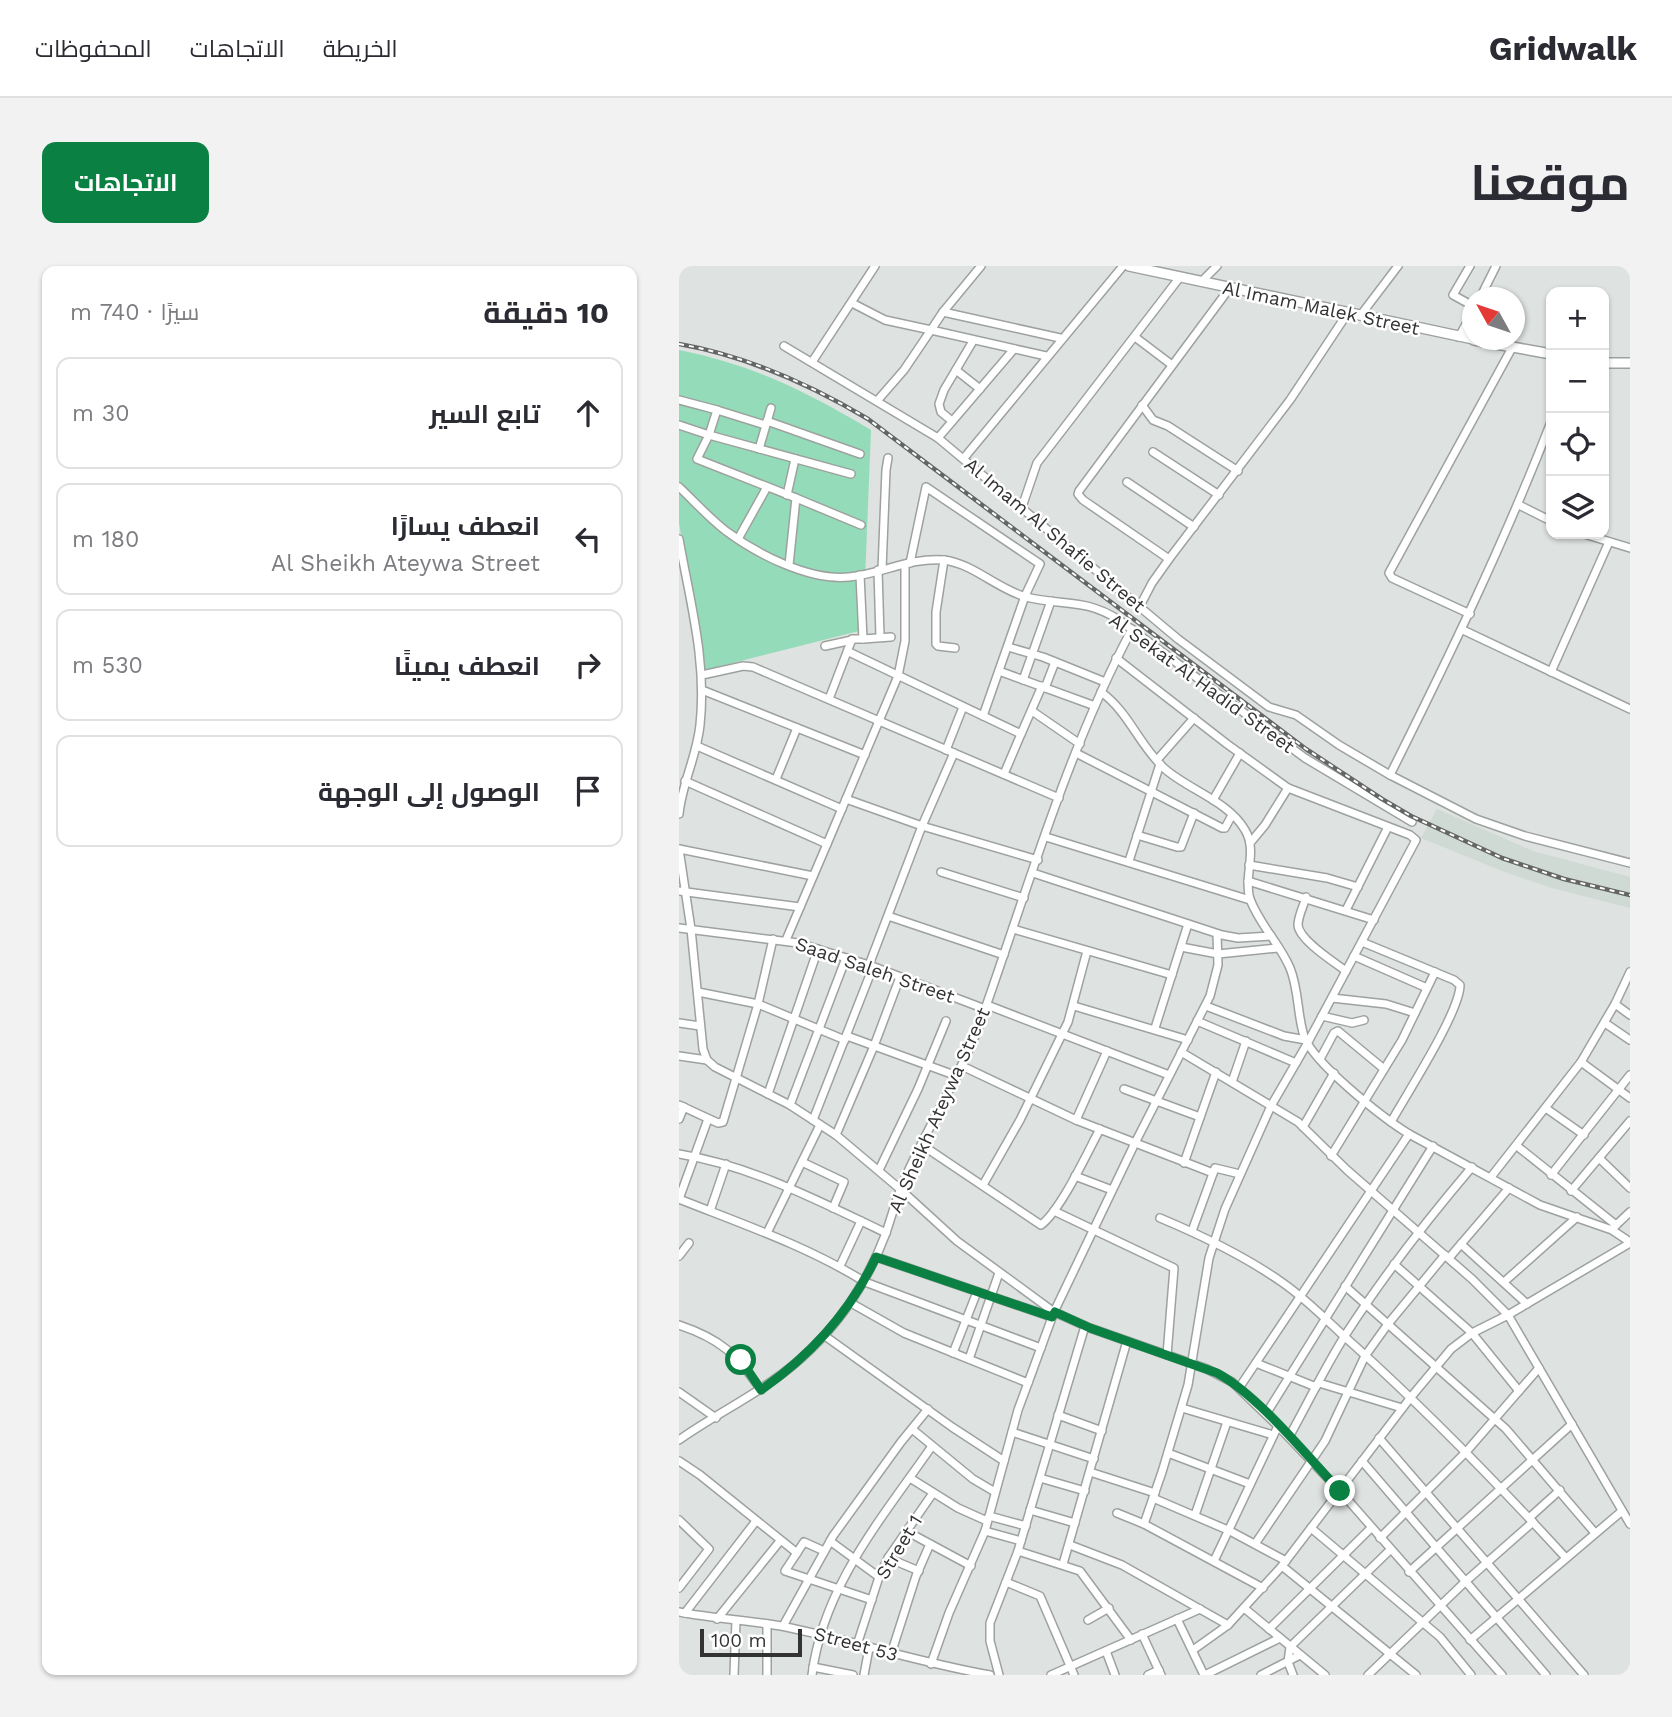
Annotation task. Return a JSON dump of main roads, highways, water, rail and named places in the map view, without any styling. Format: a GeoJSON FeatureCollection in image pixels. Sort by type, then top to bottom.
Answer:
{"type":"FeatureCollection","features":[{"type":"Feature","properties":{"kind":"railway"},"geometry":{"type":"LineString","coordinates":[[679,344],[729,356],[777,373],[868,419],[1306,749],[1411,816],[1502,858],[1564,879],[1630,895]]}}]}
